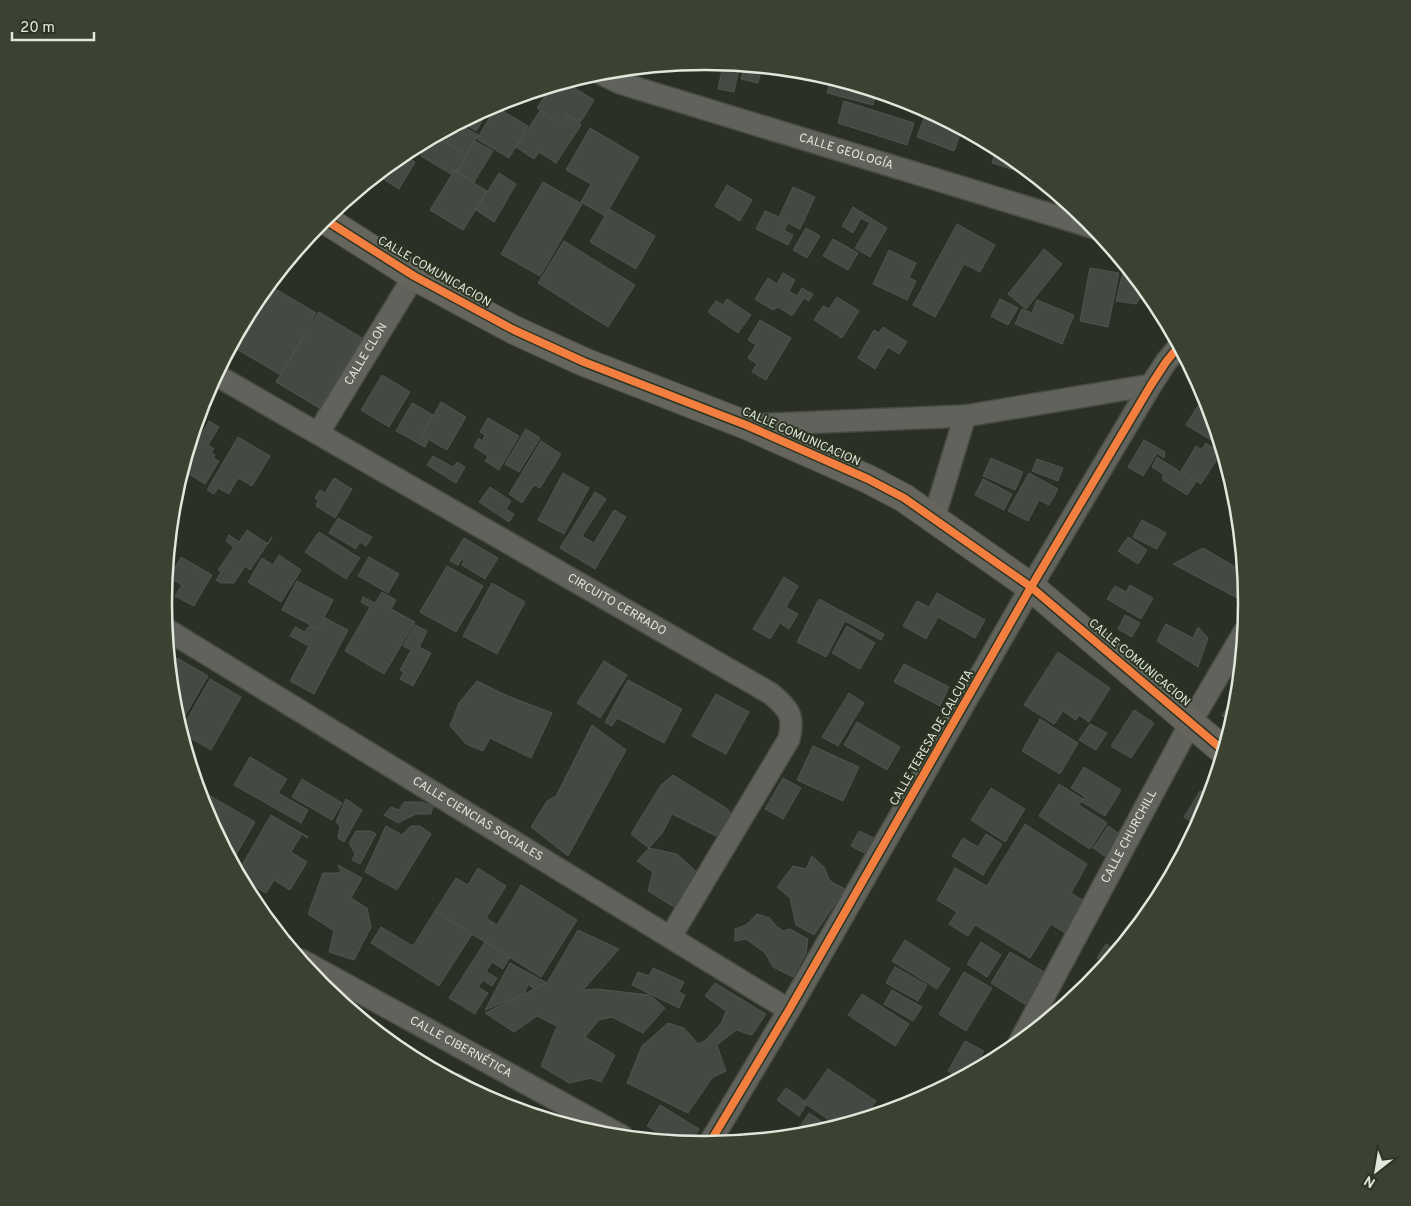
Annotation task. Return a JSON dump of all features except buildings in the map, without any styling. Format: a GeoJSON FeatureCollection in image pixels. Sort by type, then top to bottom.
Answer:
{"type":"FeatureCollection","features":[{"type":"Feature","properties":{"kind":"street","name":"CALLE GEOLOGÍA"},"geometry":{"type":"LineString","coordinates":[[612,79],[620,83],[1079,223]]}},
{"type":"Feature","properties":{"kind":"street","name":"CALLE COMUNICACION"},"geometry":{"type":"LineString","coordinates":[[331,224],[414,276],[514,330],[584,362],[746,425],[868,479],[904,498],[1031,587],[1218,746]]}},
{"type":"Feature","properties":{"kind":"street","name":"CALLE CLON"},"geometry":{"type":"LineString","coordinates":[[319,432],[414,276]]}},
{"type":"Feature","properties":{"kind":"street","name":"CALLE TERESA DE CALCUTA"},"geometry":{"type":"LineString","coordinates":[[714,1136],[789,1010],[1031,587],[1151,385],[1175,351]]}},
{"type":"Feature","properties":{"kind":"street","name":"CIRCUITO CERRADO"},"geometry":{"type":"LineString","coordinates":[[222,378],[319,432],[770,693],[782,703],[790,714],[793,725],[783,752],[671,936]]}},
{"type":"Feature","properties":{"kind":"street"},"geometry":{"type":"LineString","coordinates":[[746,425],[965,416],[1151,385]]}},
{"type":"Feature","properties":{"kind":"street"},"geometry":{"type":"LineString","coordinates":[[934,518],[965,416]]}},
{"type":"Feature","properties":{"kind":"street","name":"CALLE CIENCIAS SOCIALES"},"geometry":{"type":"LineString","coordinates":[[174,634],[671,936],[789,1010]]}},
{"type":"Feature","properties":{"kind":"street","name":"CALLE CHURCHILL"},"geometry":{"type":"LineString","coordinates":[[1028,1028],[1191,722],[1236,645]]}},
{"type":"Feature","properties":{"kind":"street","name":"CALLE CIBERNÉTICA"},"geometry":{"type":"LineString","coordinates":[[320,971],[604,1126]]}},
{"type":"Feature","properties":{"kind":"cycle path"},"geometry":{"type":"LineString","coordinates":[[331,224],[414,276],[514,330],[584,362],[746,425],[868,479],[904,498],[1031,587],[1218,746]]}},
{"type":"Feature","properties":{"kind":"cycle path"},"geometry":{"type":"LineString","coordinates":[[714,1136],[789,1010],[1031,587],[1151,385],[1175,351]]}}]}
